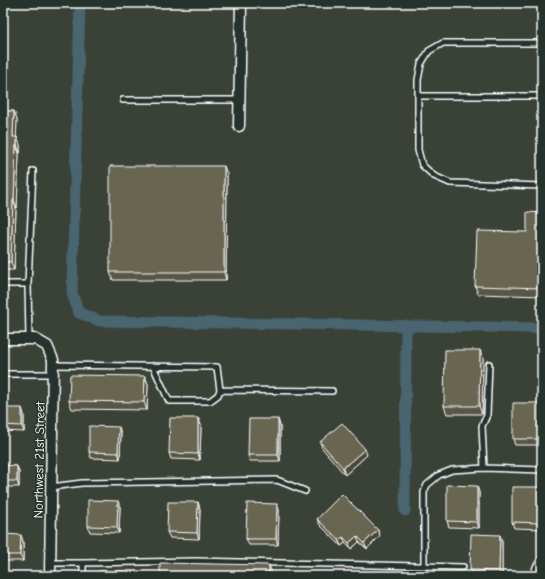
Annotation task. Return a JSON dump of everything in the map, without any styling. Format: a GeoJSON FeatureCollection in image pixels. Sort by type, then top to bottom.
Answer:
{"type":"FeatureCollection","features":[{"type":"Feature","properties":{"kind":"street"},"geometry":{"type":"LineString","coordinates":[[239,126],[240,3]]}},
{"type":"Feature","properties":{"kind":"street"},"geometry":{"type":"LineString","coordinates":[[3,339],[29,339]]}},
{"type":"Feature","properties":{"kind":"street","name":"Northwest 21st Street"},"geometry":{"type":"LineString","coordinates":[[29,339],[34,339],[47,346],[53,360],[50,576]]}},
{"type":"Feature","properties":{"kind":"lane"},"geometry":{"type":"LineString","coordinates":[[542,43],[443,43],[429,52],[421,64],[418,80],[418,150],[422,165],[434,176],[450,183],[542,186]]}},
{"type":"Feature","properties":{"kind":"lane"},"geometry":{"type":"LineString","coordinates":[[418,96],[542,96]]}},
{"type":"Feature","properties":{"kind":"lane"},"geometry":{"type":"LineString","coordinates":[[123,100],[240,100]]}},
{"type":"Feature","properties":{"kind":"lane"},"geometry":{"type":"LineString","coordinates":[[29,339],[28,284],[32,171]]}},
{"type":"Feature","properties":{"kind":"lane"},"geometry":{"type":"LineString","coordinates":[[3,284],[28,284]]}},
{"type":"Feature","properties":{"kind":"lane"},"geometry":{"type":"LineString","coordinates":[[484,468],[482,426],[487,415],[489,364]]}},
{"type":"Feature","properties":{"kind":"lane"},"geometry":{"type":"LineString","coordinates":[[3,374],[53,369],[153,366],[217,367],[220,390],[218,396],[210,401],[169,401],[153,366]]}},
{"type":"Feature","properties":{"kind":"lane"},"geometry":{"type":"LineString","coordinates":[[220,390],[332,391]]}},
{"type":"Feature","properties":{"kind":"lane"},"geometry":{"type":"LineString","coordinates":[[424,566],[424,492],[427,485],[438,475],[452,470],[484,468],[542,470]]}},
{"type":"Feature","properties":{"kind":"lane"},"geometry":{"type":"LineString","coordinates":[[51,487],[82,482],[277,480],[305,491]]}},
{"type":"Feature","properties":{"kind":"lane"},"geometry":{"type":"LineString","coordinates":[[533,576],[536,567],[542,558]]}},
{"type":"Feature","properties":{"kind":"lane"},"geometry":{"type":"LineString","coordinates":[[50,562],[83,563],[195,561],[463,567]]}},
{"type":"Feature","properties":{"kind":"lane"},"geometry":{"type":"LineString","coordinates":[[83,563],[83,576]]}},
{"type":"Feature","properties":{"kind":"building"},"geometry":{"type":"Polygon","coordinates":[[[3,111],[14,111],[13,137],[17,137],[11,262],[3,262],[3,111]]]}},
{"type":"Feature","properties":{"kind":"building"},"geometry":{"type":"Polygon","coordinates":[[[110,166],[224,166],[224,272],[110,272],[110,166]]]}},
{"type":"Feature","properties":{"kind":"building"},"geometry":{"type":"Polygon","coordinates":[[[527,212],[542,213],[542,288],[475,286],[477,231],[527,232],[527,212]]]}},
{"type":"Feature","properties":{"kind":"building"},"geometry":{"type":"Polygon","coordinates":[[[445,350],[480,350],[479,406],[444,406],[445,350]]]}},
{"type":"Feature","properties":{"kind":"building"},"geometry":{"type":"Polygon","coordinates":[[[70,375],[145,376],[144,402],[69,401],[70,375]]]}},
{"type":"Feature","properties":{"kind":"building"},"geometry":{"type":"Polygon","coordinates":[[[513,403],[542,403],[542,439],[513,439],[513,403]]]}},
{"type":"Feature","properties":{"kind":"building"},"geometry":{"type":"Polygon","coordinates":[[[3,408],[22,408],[22,426],[3,425],[3,408]]]}},
{"type":"Feature","properties":{"kind":"building"},"geometry":{"type":"Polygon","coordinates":[[[170,418],[198,418],[198,454],[169,453],[170,418]]]}},
{"type":"Feature","properties":{"kind":"building"},"geometry":{"type":"Polygon","coordinates":[[[249,419],[278,419],[278,455],[248,455],[249,419]]]}},
{"type":"Feature","properties":{"kind":"building"},"geometry":{"type":"Polygon","coordinates":[[[342,423],[365,449],[343,468],[320,442],[342,423]]]}},
{"type":"Feature","properties":{"kind":"building"},"geometry":{"type":"Polygon","coordinates":[[[89,426],[119,427],[118,453],[89,452],[89,426]]]}},
{"type":"Feature","properties":{"kind":"building"},"geometry":{"type":"Polygon","coordinates":[[[3,465],[17,466],[17,481],[3,481],[3,465]]]}},
{"type":"Feature","properties":{"kind":"building"},"geometry":{"type":"Polygon","coordinates":[[[447,485],[477,486],[477,522],[447,521],[447,485]]]}},
{"type":"Feature","properties":{"kind":"building"},"geometry":{"type":"Polygon","coordinates":[[[512,487],[542,487],[541,523],[512,522],[512,487]]]}},
{"type":"Feature","properties":{"kind":"building"},"geometry":{"type":"Polygon","coordinates":[[[342,494],[378,530],[364,543],[357,536],[349,543],[343,537],[339,540],[317,519],[342,494]]]}},
{"type":"Feature","properties":{"kind":"building"},"geometry":{"type":"Polygon","coordinates":[[[88,500],[118,501],[117,527],[88,526],[88,500]]]}},
{"type":"Feature","properties":{"kind":"building"},"geometry":{"type":"Polygon","coordinates":[[[168,502],[198,502],[197,533],[167,532],[168,502]]]}},
{"type":"Feature","properties":{"kind":"building"},"geometry":{"type":"Polygon","coordinates":[[[247,503],[277,504],[276,539],[246,539],[247,503]]]}},
{"type":"Feature","properties":{"kind":"building"},"geometry":{"type":"Polygon","coordinates":[[[3,534],[21,535],[20,555],[3,555],[3,534]]]}},
{"type":"Feature","properties":{"kind":"building"},"geometry":{"type":"Polygon","coordinates":[[[471,534],[500,535],[499,571],[470,570],[471,534]]]}},
{"type":"Feature","properties":{"kind":"building"},"geometry":{"type":"Polygon","coordinates":[[[160,563],[269,565],[269,576],[160,576],[160,563]]]}},
{"type":"Feature","properties":{"kind":"building"},"geometry":{"type":"Polygon","coordinates":[[[99,571],[127,571],[127,576],[99,576],[99,571]]]}},
{"type":"Feature","properties":{"kind":"waterway"},"geometry":{"type":"LineString","coordinates":[[80,3],[72,293],[79,313],[100,321],[542,328]]}},
{"type":"Feature","properties":{"kind":"waterway"},"geometry":{"type":"LineString","coordinates":[[405,511],[406,325]]}}]}
